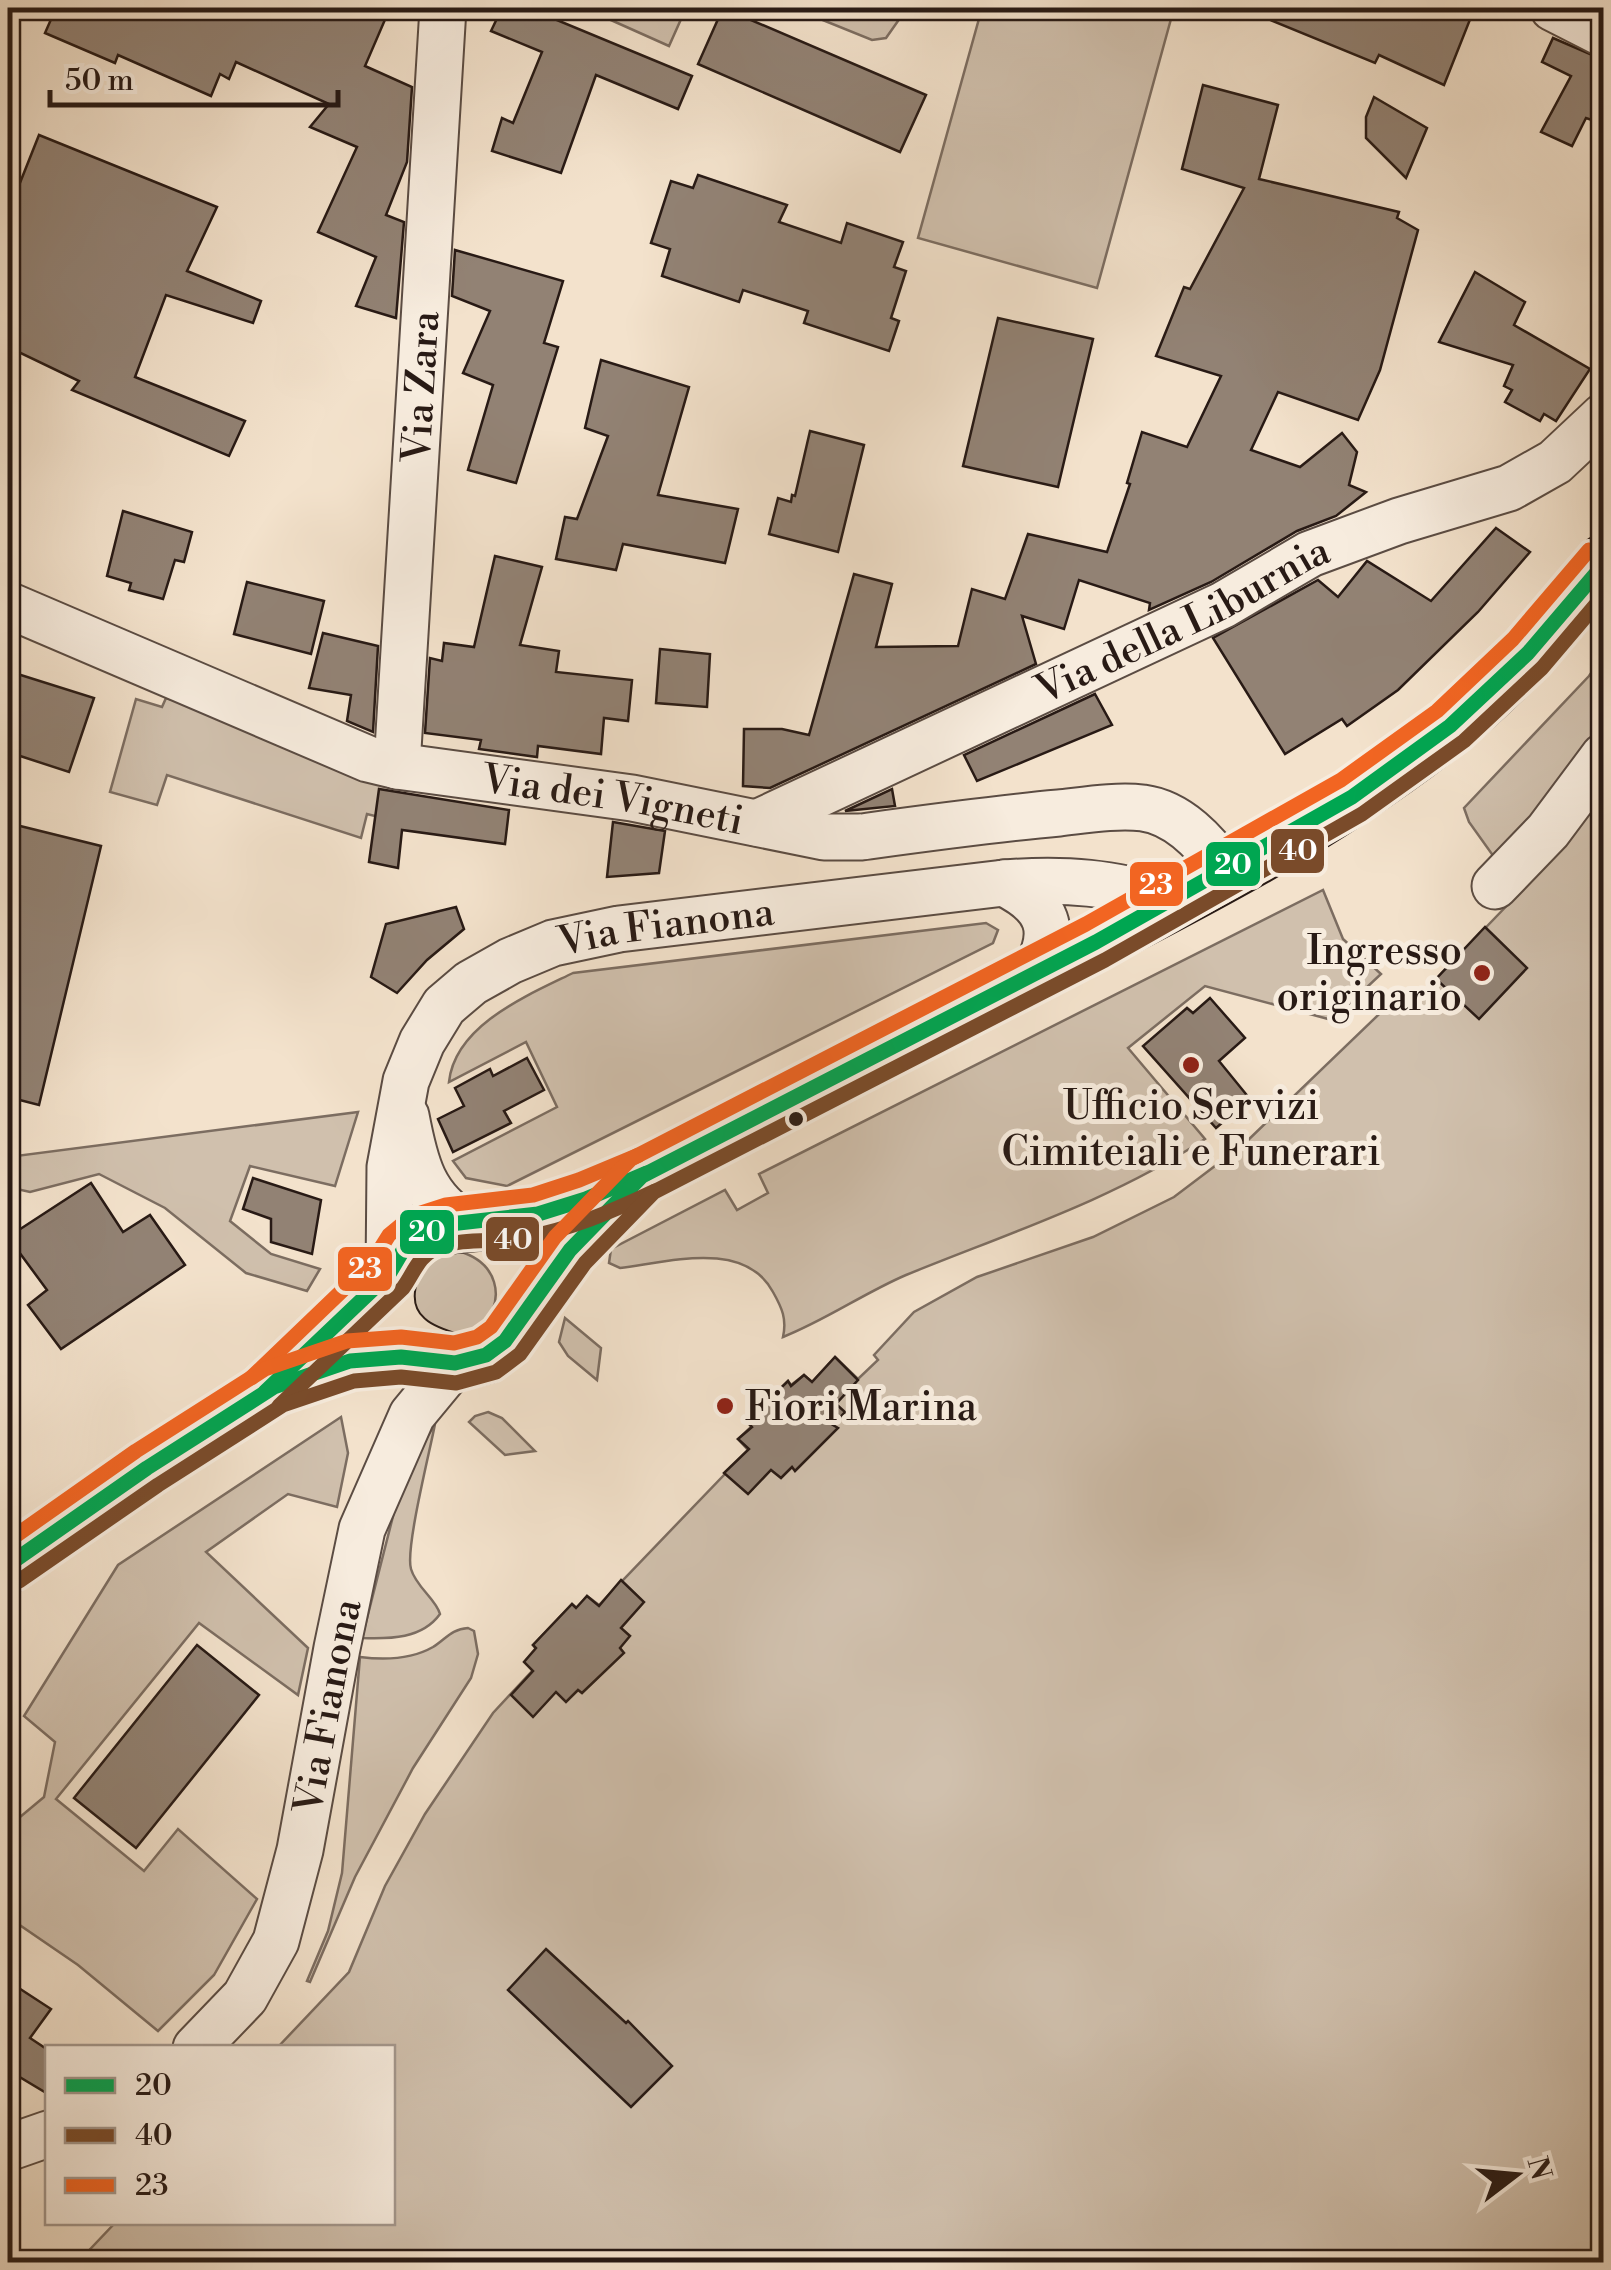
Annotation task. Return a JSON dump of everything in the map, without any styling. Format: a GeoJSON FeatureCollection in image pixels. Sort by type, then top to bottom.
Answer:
{"type":"FeatureCollection","features":[{"type":"Feature","properties":{"kind":"main road"},"geometry":{"type":"LineString","coordinates":[[455,1363],[416,1348],[402,1338],[388,1305],[389,1274],[395,1259],[418,1235],[434,1228],[522,1218],[642,1176],[1226,871],[1352,797],[1450,726],[1528,653],[1604,562]]}},
{"type":"Feature","properties":{"kind":"main road"},"geometry":{"type":"LineString","coordinates":[[274,1387],[350,1360],[401,1357],[455,1363],[486,1355],[504,1342],[570,1250],[642,1176]]}},
{"type":"Feature","properties":{"kind":"main road"},"geometry":{"type":"LineString","coordinates":[[467,1225],[496,1238],[510,1252],[523,1286],[520,1317]]}},
{"type":"Feature","properties":{"kind":"main road"},"geometry":{"type":"LineString","coordinates":[[8,1565],[146,1468],[274,1387],[389,1274]]}},
{"type":"Feature","properties":{"kind":"street","name":"Via Zara"},"geometry":{"type":"LineString","coordinates":[[397,766],[442,8]]}},
{"type":"Feature","properties":{"kind":"street"},"geometry":{"type":"LineString","coordinates":[[1552,8],[1604,34]]}},
{"type":"Feature","properties":{"kind":"street","name":"Via della Liburnia"},"geometry":{"type":"LineString","coordinates":[[757,823],[1222,605],[1310,554],[1509,488],[1555,462],[1604,416]]}},
{"type":"Feature","properties":{"kind":"street","name":"Via dei Vigneti"},"geometry":{"type":"LineString","coordinates":[[8,605],[368,760],[632,798],[824,837],[861,837],[1023,816],[1144,808],[1173,819],[1192,832],[1226,871]]}},
{"type":"Feature","properties":{"kind":"street"},"geometry":{"type":"LineString","coordinates":[[1494,886],[1548,831],[1604,756]]}},
{"type":"Feature","properties":{"kind":"street","name":"Via Fianona"},"geometry":{"type":"LineString","coordinates":[[389,1274],[390,1167],[402,1094],[422,1042],[444,1006],[471,983],[510,961],[553,943],[620,929],[1004,882],[1058,878],[1118,885],[1173,900]]}},
{"type":"Feature","properties":{"kind":"street"},"geometry":{"type":"LineString","coordinates":[[1004,882],[1024,893],[1041,911],[1049,932],[1047,950],[1034,973]]}},
{"type":"Feature","properties":{"kind":"street"},"geometry":{"type":"LineString","coordinates":[[402,1094],[414,1156],[427,1188],[445,1212],[467,1225]]}},
{"type":"Feature","properties":{"kind":"street","name":"Via Fianona"},"geometry":{"type":"LineString","coordinates":[[199,2045],[245,1997],[276,1941],[300,1850],[362,1529],[412,1415],[455,1363]]}},
{"type":"Feature","properties":{"kind":"street"},"geometry":{"type":"LineString","coordinates":[[8,2148],[45,2135]]}},
{"type":"Feature","properties":{"kind":"shaded area"},"geometry":{"type":"Polygon","coordinates":[[[584,8],[686,8],[669,46],[584,8]]]}},
{"type":"Feature","properties":{"kind":"shaded area"},"geometry":{"type":"Polygon","coordinates":[[[793,8],[905,11],[886,38],[872,40],[793,8]]]}},
{"type":"Feature","properties":{"kind":"shaded area"},"geometry":{"type":"Polygon","coordinates":[[[982,8],[1174,8],[1097,288],[918,238],[982,8]]]}},
{"type":"Feature","properties":{"kind":"shaded area"},"geometry":{"type":"Polygon","coordinates":[[[1603,656],[1603,726],[1590,753],[1499,864],[1469,822],[1464,808],[1589,676],[1603,656]]]}},
{"type":"Feature","properties":{"kind":"shaded area"},"geometry":{"type":"Polygon","coordinates":[[[166,698],[230,717],[406,786],[399,822],[367,814],[361,838],[167,775],[157,805],[110,792],[136,699],[162,707],[166,698]]]}},
{"type":"Feature","properties":{"kind":"shaded area"},"geometry":{"type":"Polygon","coordinates":[[[1603,774],[1603,2262],[78,2262],[113,2225],[395,2225],[395,2045],[280,2045],[349,1972],[385,1886],[425,1814],[493,1713],[532,1671],[536,1649],[533,1645],[572,1604],[577,1608],[587,1596],[599,1605],[748,1450],[738,1439],[751,1427],[747,1421],[788,1381],[791,1385],[804,1375],[812,1382],[835,1357],[858,1379],[878,1360],[874,1355],[914,1312],[977,1277],[1093,1237],[1174,1197],[1244,1144],[1399,995],[1413,1003],[1519,893],[1603,774]]]}},
{"type":"Feature","properties":{"kind":"shaded area"},"geometry":{"type":"Polygon","coordinates":[[[1323,890],[1343,939],[1381,974],[1332,1020],[1205,986],[1128,1048],[1205,1139],[1134,1180],[906,1275],[783,1337],[784,1319],[773,1292],[744,1265],[704,1258],[620,1268],[609,1263],[611,1249],[725,1190],[737,1210],[768,1193],[759,1174],[1323,890]]]}},
{"type":"Feature","properties":{"kind":"shaded area"},"geometry":{"type":"Polygon","coordinates":[[[986,923],[998,930],[993,943],[507,1186],[466,1178],[453,1161],[557,1107],[526,1042],[449,1082],[454,1062],[479,1028],[516,1002],[573,973],[986,923]]]}},
{"type":"Feature","properties":{"kind":"shaded area"},"geometry":{"type":"Polygon","coordinates":[[[358,1112],[335,1186],[250,1166],[230,1221],[271,1254],[320,1269],[307,1291],[246,1273],[165,1208],[99,1174],[30,1192],[8,1187],[8,1157],[358,1112]]]}},
{"type":"Feature","properties":{"kind":"shaded area"},"geometry":{"type":"Polygon","coordinates":[[[458,1251],[482,1263],[489,1272],[496,1293],[494,1304],[482,1328],[442,1338],[412,1308],[414,1285],[426,1261],[458,1251]]]}},
{"type":"Feature","properties":{"kind":"shaded area"},"geometry":{"type":"Polygon","coordinates":[[[565,1318],[601,1348],[597,1380],[568,1356],[559,1342],[565,1318]]]}},
{"type":"Feature","properties":{"kind":"shaded area"},"geometry":{"type":"Polygon","coordinates":[[[488,1412],[502,1418],[535,1451],[505,1455],[469,1422],[488,1412]]]}},
{"type":"Feature","properties":{"kind":"shaded area"},"geometry":{"type":"Polygon","coordinates":[[[341,1417],[348,1453],[337,1507],[288,1494],[206,1552],[308,1648],[298,1695],[199,1623],[56,1799],[144,1871],[178,1829],[257,1899],[214,1975],[158,2031],[78,1965],[8,1917],[8,1827],[44,1797],[55,1742],[24,1716],[118,1565],[341,1417]]]}},
{"type":"Feature","properties":{"kind":"shaded area"},"geometry":{"type":"Polygon","coordinates":[[[435,1424],[410,1558],[414,1575],[440,1614],[415,1633],[362,1638],[403,1477],[435,1424]]]}},
{"type":"Feature","properties":{"kind":"shaded area"},"geometry":{"type":"Polygon","coordinates":[[[468,1628],[474,1631],[478,1654],[471,1678],[413,1768],[355,1877],[310,1982],[307,1981],[328,1931],[342,1873],[360,1657],[416,1654],[453,1632],[468,1628]]]}},
{"type":"Feature","properties":{"kind":"building"},"geometry":{"type":"Polygon","coordinates":[[[56,8],[390,8],[365,66],[412,87],[407,162],[386,215],[404,222],[396,318],[356,306],[376,257],[318,232],[357,147],[310,127],[329,104],[236,62],[229,79],[220,74],[211,96],[118,55],[115,63],[45,33],[56,8]]]}},
{"type":"Feature","properties":{"kind":"building"},"geometry":{"type":"Polygon","coordinates":[[[502,8],[528,8],[692,76],[678,109],[596,75],[561,173],[492,151],[502,118],[513,123],[542,52],[491,31],[502,8]]]}},
{"type":"Feature","properties":{"kind":"building"},"geometry":{"type":"Polygon","coordinates":[[[723,8],[926,95],[900,152],[698,64],[723,8]]]}},
{"type":"Feature","properties":{"kind":"building"},"geometry":{"type":"Polygon","coordinates":[[[1241,8],[1450,8],[1471,17],[1444,85],[1379,55],[1375,63],[1241,8]]]}},
{"type":"Feature","properties":{"kind":"building"},"geometry":{"type":"Polygon","coordinates":[[[1553,38],[1604,60],[1604,124],[1586,118],[1572,146],[1541,132],[1571,76],[1542,62],[1553,38]]]}},
{"type":"Feature","properties":{"kind":"building"},"geometry":{"type":"Polygon","coordinates":[[[1203,85],[1278,105],[1259,179],[1399,212],[1397,218],[1418,230],[1380,370],[1358,420],[1278,392],[1251,450],[1300,467],[1342,433],[1357,452],[1349,485],[1366,492],[1336,516],[1297,531],[1211,582],[1149,610],[1150,603],[1079,580],[1064,629],[1022,616],[1036,664],[770,788],[743,786],[744,729],[782,729],[809,735],[854,574],[892,584],[876,647],[958,646],[972,589],[1005,599],[1028,534],[1107,552],[1130,484],[1127,483],[1142,432],[1187,447],[1221,376],[1156,356],[1184,287],[1190,289],[1244,188],[1182,169],[1203,85]]]}},
{"type":"Feature","properties":{"kind":"building"},"geometry":{"type":"Polygon","coordinates":[[[1374,97],[1427,128],[1406,178],[1366,138],[1366,117],[1374,97]]]}},
{"type":"Feature","properties":{"kind":"building"},"geometry":{"type":"Polygon","coordinates":[[[39,135],[217,207],[187,271],[261,301],[253,323],[166,295],[135,377],[245,421],[229,456],[72,390],[79,381],[8,347],[8,213],[39,135]]]}},
{"type":"Feature","properties":{"kind":"building"},"geometry":{"type":"Polygon","coordinates":[[[698,175],[787,205],[779,222],[841,243],[847,223],[903,242],[894,267],[906,271],[891,318],[899,321],[889,351],[804,323],[808,311],[743,290],[739,302],[662,276],[670,249],[651,243],[671,181],[693,188],[698,175]]]}},
{"type":"Feature","properties":{"kind":"building"},"geometry":{"type":"Polygon","coordinates":[[[455,250],[563,281],[544,343],[558,347],[516,483],[468,470],[493,385],[463,373],[490,311],[452,296],[455,250]]]}},
{"type":"Feature","properties":{"kind":"building"},"geometry":{"type":"Polygon","coordinates":[[[1475,272],[1525,302],[1514,325],[1590,369],[1556,421],[1544,414],[1540,421],[1505,402],[1512,390],[1504,386],[1513,365],[1439,342],[1475,272]]]}},
{"type":"Feature","properties":{"kind":"building"},"geometry":{"type":"Polygon","coordinates":[[[998,318],[1093,339],[1058,487],[963,466],[998,318]]]}},
{"type":"Feature","properties":{"kind":"building"},"geometry":{"type":"Polygon","coordinates":[[[601,360],[689,387],[658,495],[738,509],[725,563],[623,544],[616,570],[556,559],[565,517],[577,519],[608,436],[585,428],[601,360]]]}},
{"type":"Feature","properties":{"kind":"building"},"geometry":{"type":"Polygon","coordinates":[[[810,431],[864,445],[838,552],[769,534],[778,498],[791,502],[792,495],[795,496],[810,431]]]}},
{"type":"Feature","properties":{"kind":"building"},"geometry":{"type":"Polygon","coordinates":[[[123,511],[192,532],[184,562],[175,560],[163,599],[129,590],[131,583],[107,576],[123,511]]]}},
{"type":"Feature","properties":{"kind":"building"},"geometry":{"type":"Polygon","coordinates":[[[1496,528],[1530,552],[1478,612],[1398,690],[1347,726],[1342,719],[1285,754],[1213,638],[1318,580],[1338,597],[1367,561],[1431,601],[1496,528]]]}},
{"type":"Feature","properties":{"kind":"building"},"geometry":{"type":"Polygon","coordinates":[[[495,556],[542,567],[520,645],[559,651],[556,672],[632,680],[628,721],[604,718],[601,754],[538,746],[537,757],[479,749],[481,740],[425,733],[430,658],[442,661],[444,643],[474,647],[495,556]]]}},
{"type":"Feature","properties":{"kind":"building"},"geometry":{"type":"Polygon","coordinates":[[[247,582],[324,601],[311,654],[234,634],[247,582]]]}},
{"type":"Feature","properties":{"kind":"building"},"geometry":{"type":"Polygon","coordinates":[[[323,633],[378,646],[373,732],[347,721],[351,695],[309,688],[323,633]]]}},
{"type":"Feature","properties":{"kind":"building"},"geometry":{"type":"Polygon","coordinates":[[[660,649],[710,654],[707,707],[656,703],[660,649]]]}},
{"type":"Feature","properties":{"kind":"building"},"geometry":{"type":"Polygon","coordinates":[[[8,671],[94,698],[69,772],[8,752],[8,671]]]}},
{"type":"Feature","properties":{"kind":"building"},"geometry":{"type":"Polygon","coordinates":[[[1095,694],[1112,725],[977,781],[964,755],[1095,694]]]}},
{"type":"Feature","properties":{"kind":"building"},"geometry":{"type":"Polygon","coordinates":[[[379,789],[509,810],[505,844],[402,830],[398,868],[369,862],[379,789]]]}},
{"type":"Feature","properties":{"kind":"building"},"geometry":{"type":"Polygon","coordinates":[[[892,789],[895,806],[845,811],[892,789]]]}},
{"type":"Feature","properties":{"kind":"building"},"geometry":{"type":"Polygon","coordinates":[[[613,822],[665,831],[659,873],[607,877],[613,822]]]}},
{"type":"Feature","properties":{"kind":"building"},"geometry":{"type":"Polygon","coordinates":[[[8,823],[101,846],[39,1105],[8,1097],[8,823]]]}},
{"type":"Feature","properties":{"kind":"building"},"geometry":{"type":"Polygon","coordinates":[[[456,907],[464,929],[427,960],[397,993],[371,977],[386,924],[456,907]]]}},
{"type":"Feature","properties":{"kind":"building","name":"Ingresso originario"},"geometry":{"type":"Polygon","coordinates":[[[1485,927],[1527,968],[1479,1019],[1436,979],[1485,927]]]}},
{"type":"Feature","properties":{"kind":"building","name":"Ufficio Servizi Cimiteiali e Funerari"},"geometry":{"type":"Polygon","coordinates":[[[1210,998],[1245,1038],[1219,1061],[1250,1099],[1216,1128],[1143,1046],[1187,1008],[1193,1013],[1210,998]]]}},
{"type":"Feature","properties":{"kind":"building"},"geometry":{"type":"Polygon","coordinates":[[[527,1058],[544,1090],[504,1111],[511,1123],[453,1152],[438,1119],[464,1106],[455,1088],[490,1069],[493,1076],[527,1058]]]}},
{"type":"Feature","properties":{"kind":"building"},"geometry":{"type":"Polygon","coordinates":[[[253,1178],[321,1200],[312,1254],[271,1242],[271,1219],[243,1209],[253,1178]]]}},
{"type":"Feature","properties":{"kind":"building"},"geometry":{"type":"Polygon","coordinates":[[[91,1183],[123,1232],[150,1215],[185,1265],[61,1349],[28,1305],[47,1290],[8,1237],[91,1183]]]}},
{"type":"Feature","properties":{"kind":"building"},"geometry":{"type":"Polygon","coordinates":[[[835,1357],[858,1380],[836,1404],[845,1412],[833,1425],[838,1428],[795,1471],[792,1467],[781,1478],[771,1470],[748,1494],[724,1473],[749,1449],[738,1439],[752,1427],[747,1421],[788,1381],[791,1386],[804,1375],[812,1382],[835,1357]]]}},
{"type":"Feature","properties":{"kind":"building"},"geometry":{"type":"Polygon","coordinates":[[[621,1580],[644,1602],[621,1628],[630,1636],[620,1648],[624,1653],[582,1693],[578,1690],[566,1702],[556,1692],[533,1717],[511,1695],[533,1671],[524,1662],[536,1648],[533,1645],[572,1604],[576,1608],[587,1596],[599,1606],[621,1580]]]}},
{"type":"Feature","properties":{"kind":"building"},"geometry":{"type":"Polygon","coordinates":[[[197,1645],[259,1695],[136,1848],[74,1798],[197,1645]]]}},
{"type":"Feature","properties":{"kind":"building"},"geometry":{"type":"Polygon","coordinates":[[[546,1949],[628,2021],[672,2066],[631,2107],[508,1990],[546,1949]]]}},
{"type":"Feature","properties":{"kind":"building"},"geometry":{"type":"Polygon","coordinates":[[[8,1981],[51,2009],[30,2038],[45,2048],[45,2092],[8,2070],[8,1981]]]}},
{"type":"Feature","properties":{"kind":"transit line","name":"23"},"geometry":{"type":"LineString","coordinates":[[8,1541],[136,1451],[265,1369],[347,1341],[401,1337],[454,1343],[477,1337],[491,1327],[555,1237],[631,1159],[1086,924],[1341,780],[1437,711],[1513,639],[1589,550]]}},
{"type":"Feature","properties":{"kind":"transit line","name":"20"},"geometry":{"type":"LineString","coordinates":[[8,1565],[147,1468],[274,1387],[350,1361],[401,1357],[455,1363],[486,1355],[505,1341],[570,1250],[642,1176],[1096,942],[1352,797],[1450,726],[1528,653],[1604,564]]}},
{"type":"Feature","properties":{"kind":"transit line","name":"40"},"geometry":{"type":"LineString","coordinates":[[19,1581],[283,1405],[354,1381],[401,1377],[456,1383],[496,1372],[520,1354],[585,1263],[654,1192],[1105,960],[1362,814],[1464,741],[1542,668],[1604,595]]}},
{"type":"Feature","properties":{"kind":"transit line","name":"23"},"geometry":{"type":"LineString","coordinates":[[251,1378],[372,1262],[389,1235],[412,1216],[446,1205],[533,1195],[639,1155]]}},
{"type":"Feature","properties":{"kind":"transit line","name":"20"},"geometry":{"type":"LineString","coordinates":[[265,1392],[389,1274],[405,1247],[423,1233],[450,1224],[538,1214],[647,1173]]}},
{"type":"Feature","properties":{"kind":"transit line","name":"40"},"geometry":{"type":"LineString","coordinates":[[279,1406],[403,1288],[431,1251],[458,1242],[540,1235],[607,1213],[655,1191]]}},
{"type":"Feature","properties":{"kind":"place","name":"Ingresso originario"},"geometry":{"type":"Point","coordinates":[1482,973]}},
{"type":"Feature","properties":{"kind":"place","name":"Ufficio Servizi Cimiteiali e Funerari"},"geometry":{"type":"Point","coordinates":[1191,1065]}},
{"type":"Feature","properties":{"kind":"place","name":"Fiori Marina"},"geometry":{"type":"Point","coordinates":[725,1406]}}]}
